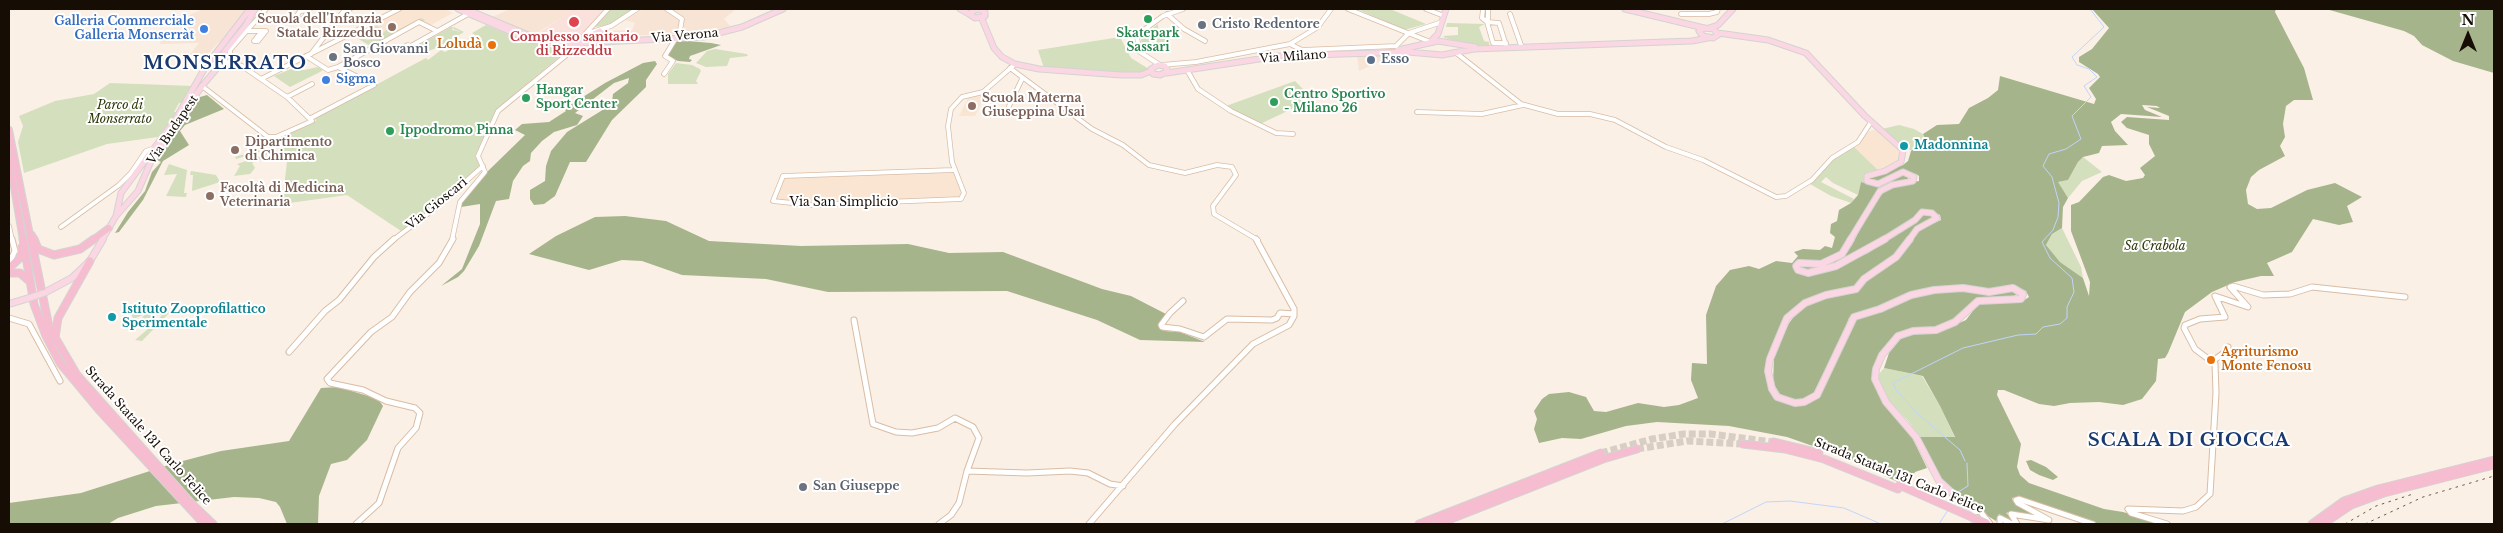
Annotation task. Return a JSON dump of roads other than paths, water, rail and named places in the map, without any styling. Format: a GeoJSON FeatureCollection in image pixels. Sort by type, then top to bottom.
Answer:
{"type":"FeatureCollection","features":[{"type":"Feature","properties":{"kind":"highway","name":"Strada Statale 131 Carlo Felice"},"geometry":{"type":"LineString","coordinates":[[9,130],[48,327],[77,375],[102,409]]}},
{"type":"Feature","properties":{"kind":"highway","name":"Strada Statale 131 Carlo Felice"},"geometry":{"type":"LineString","coordinates":[[9,158],[34,304],[46,336],[60,363],[204,524]]}},
{"type":"Feature","properties":{"kind":"highway"},"geometry":{"type":"LineString","coordinates":[[27,221],[38,249],[54,255],[80,249],[109,228]]}},
{"type":"Feature","properties":{"kind":"highway"},"geometry":{"type":"LineString","coordinates":[[9,268],[21,257],[22,228]]}},
{"type":"Feature","properties":{"kind":"highway"},"geometry":{"type":"LineString","coordinates":[[55,339],[58,318],[90,261]]}},
{"type":"Feature","properties":{"kind":"highway"},"geometry":{"type":"LineString","coordinates":[[9,273],[26,276],[31,285]]}},
{"type":"Feature","properties":{"kind":"highway","name":"Strada Statale 131 Carlo Felice"},"geometry":{"type":"LineString","coordinates":[[1773,442],[1825,455],[1989,524]]}},
{"type":"Feature","properties":{"kind":"highway","name":"Strada Statale 131 Carlo Felice"},"geometry":{"type":"LineString","coordinates":[[1742,444],[1785,449],[1824,459],[1899,487],[1978,524]]}},
{"type":"Feature","properties":{"kind":"highway"},"geometry":{"type":"LineString","coordinates":[[1438,524],[1603,459],[1637,449]]}},
{"type":"Feature","properties":{"kind":"highway"},"geometry":{"type":"LineString","coordinates":[[1419,524],[1601,453]]}},
{"type":"Feature","properties":{"kind":"highway"},"geometry":{"type":"LineString","coordinates":[[2312,524],[2344,501],[2370,492],[2494,460]]}},
{"type":"Feature","properties":{"kind":"highway"},"geometry":{"type":"LineString","coordinates":[[2323,524],[2351,505],[2384,493],[2494,465]]}},
{"type":"Feature","properties":{"kind":"highway","name":"Strada Statale 131 Carlo Felice"},"geometry":{"type":"LineString","coordinates":[[189,506],[213,524]]}},
{"type":"Feature","properties":{"kind":"main road","name":"Via Budapest"},"geometry":{"type":"LineString","coordinates":[[116,216],[120,196],[191,95],[209,62],[250,9]]}},
{"type":"Feature","properties":{"kind":"main road","name":"Via Budapest"},"geometry":{"type":"LineString","coordinates":[[9,304],[44,293],[66,282],[90,261],[116,216],[138,191],[151,161],[215,69],[225,51],[246,25],[255,9]]}},
{"type":"Feature","properties":{"kind":"main road"},"geometry":{"type":"LineString","coordinates":[[458,9],[533,38],[567,42],[579,37],[583,41]]}},
{"type":"Feature","properties":{"kind":"main road","name":"Via Verona"},"geometry":{"type":"LineString","coordinates":[[583,41],[677,37],[729,30],[779,9]]}},
{"type":"Feature","properties":{"kind":"main road","name":"Via Verona"},"geometry":{"type":"LineString","coordinates":[[583,41],[703,37],[730,31],[784,9]]}},
{"type":"Feature","properties":{"kind":"main road"},"geometry":{"type":"LineString","coordinates":[[960,9],[984,12]]}},
{"type":"Feature","properties":{"kind":"main road"},"geometry":{"type":"LineString","coordinates":[[966,9],[974,11]]}},
{"type":"Feature","properties":{"kind":"main road"},"geometry":{"type":"LineString","coordinates":[[1430,41],[1438,34],[1446,9]]}},
{"type":"Feature","properties":{"kind":"main road"},"geometry":{"type":"LineString","coordinates":[[1625,9],[1706,28],[1718,34],[1768,40],[1802,50],[1870,125],[1903,150],[1903,158],[1885,171],[1867,176],[1867,181],[1878,184],[1903,172],[1911,174],[1914,180],[1892,185],[1880,191],[1842,254],[1821,264],[1799,263],[1796,264],[1796,268],[1807,273],[1836,266],[1862,253],[1915,220],[1922,212],[1932,213],[1936,220],[1917,229],[1896,257],[1864,279],[1856,290],[1826,295],[1804,303],[1793,311],[1783,325],[1770,359],[1770,381],[1777,396],[1795,403],[1811,400],[1817,395],[1834,362],[1851,320],[1854,317],[1880,309],[1900,298],[1950,288],[1989,292],[2010,288],[2019,290],[2024,295],[2021,298],[1978,302],[1955,322],[1936,330],[1913,331],[1898,336],[1882,355],[1876,370],[1876,384],[1886,402],[1916,437],[1939,481],[1962,502],[1978,524]]}},
{"type":"Feature","properties":{"kind":"main road"},"geometry":{"type":"LineString","coordinates":[[1430,41],[1446,41],[1478,47],[1506,44],[1690,38],[1706,28],[1718,25],[1733,9]]}},
{"type":"Feature","properties":{"kind":"main road"},"geometry":{"type":"LineString","coordinates":[[467,11],[519,37],[541,42],[583,41]]}},
{"type":"Feature","properties":{"kind":"main road"},"geometry":{"type":"LineString","coordinates":[[974,11],[975,18],[979,22],[994,54],[1012,67],[1040,72],[1120,78],[1167,67]]}},
{"type":"Feature","properties":{"kind":"main road"},"geometry":{"type":"LineString","coordinates":[[975,18],[984,12]]}},
{"type":"Feature","properties":{"kind":"main road"},"geometry":{"type":"LineString","coordinates":[[984,12],[983,22],[994,48],[1002,57],[1015,64],[1040,69],[1121,76],[1141,75],[1167,67]]}},
{"type":"Feature","properties":{"kind":"main road"},"geometry":{"type":"LineString","coordinates":[[1687,25],[1708,38]]}},
{"type":"Feature","properties":{"kind":"main road"},"geometry":{"type":"LineString","coordinates":[[1718,25],[1718,34]]}},
{"type":"Feature","properties":{"kind":"main road"},"geometry":{"type":"LineString","coordinates":[[599,40],[589,37],[600,31]]}},
{"type":"Feature","properties":{"kind":"main road"},"geometry":{"type":"LineString","coordinates":[[1438,34],[1439,38],[1446,41]]}},
{"type":"Feature","properties":{"kind":"main road"},"geometry":{"type":"LineString","coordinates":[[1456,43],[1457,52],[1692,40],[1708,38],[1718,34]]}},
{"type":"Feature","properties":{"kind":"main road","name":"Via Milano"},"geometry":{"type":"LineString","coordinates":[[1167,67],[1175,70],[1266,55],[1397,50],[1430,41]]}},
{"type":"Feature","properties":{"kind":"main road"},"geometry":{"type":"LineString","coordinates":[[1417,44],[1415,49],[1420,54]]}},
{"type":"Feature","properties":{"kind":"main road","name":"Via Milano"},"geometry":{"type":"LineString","coordinates":[[1167,67],[1187,70],[1279,56],[1408,52],[1439,55],[1457,52]]}},
{"type":"Feature","properties":{"kind":"main road"},"geometry":{"type":"LineString","coordinates":[[209,62],[221,60]]}},
{"type":"Feature","properties":{"kind":"main road"},"geometry":{"type":"LineString","coordinates":[[205,69],[215,69]]}},
{"type":"Feature","properties":{"kind":"main road"},"geometry":{"type":"LineString","coordinates":[[125,189],[139,186]]}},
{"type":"Feature","properties":{"kind":"main road"},"geometry":{"type":"LineString","coordinates":[[120,196],[125,199],[133,196]]}},
{"type":"Feature","properties":{"kind":"street"},"geometry":{"type":"LineString","coordinates":[[235,63],[229,52],[266,9]]}},
{"type":"Feature","properties":{"kind":"street"},"geometry":{"type":"LineString","coordinates":[[308,56],[342,10],[350,9]]}},
{"type":"Feature","properties":{"kind":"street"},"geometry":{"type":"LineString","coordinates":[[259,78],[270,75],[308,56],[395,9]]}},
{"type":"Feature","properties":{"kind":"street"},"geometry":{"type":"LineString","coordinates":[[579,37],[591,28],[608,9]]}},
{"type":"Feature","properties":{"kind":"street"},"geometry":{"type":"LineString","coordinates":[[356,524],[379,503],[398,448],[416,428],[420,413],[415,408],[386,402],[363,390],[330,383],[327,379],[372,332],[392,317],[410,292],[440,263],[453,239],[460,202],[485,172],[478,156],[498,111],[567,52],[583,41],[589,33],[611,26],[636,9]]}},
{"type":"Feature","properties":{"kind":"street"},"geometry":{"type":"LineString","coordinates":[[664,74],[674,61],[665,56],[665,54],[677,37],[682,19],[667,9]]}},
{"type":"Feature","properties":{"kind":"street"},"geometry":{"type":"LineString","coordinates":[[1180,9],[1167,14],[1141,32],[1137,38],[1137,46],[1140,52],[1167,67],[1290,44],[1318,27],[1331,9]]}},
{"type":"Feature","properties":{"kind":"street"},"geometry":{"type":"LineString","coordinates":[[1348,9],[1414,37],[1430,41]]}},
{"type":"Feature","properties":{"kind":"street"},"geometry":{"type":"LineString","coordinates":[[1426,9],[1444,16]]}},
{"type":"Feature","properties":{"kind":"street"},"geometry":{"type":"LineString","coordinates":[[1483,9],[1482,18],[1486,21],[1493,43],[1506,44],[1499,23],[1486,21]]}},
{"type":"Feature","properties":{"kind":"street"},"geometry":{"type":"LineString","coordinates":[[1486,21],[1488,19],[1488,9]]}},
{"type":"Feature","properties":{"kind":"street"},"geometry":{"type":"LineString","coordinates":[[1680,9],[1687,25]]}},
{"type":"Feature","properties":{"kind":"street"},"geometry":{"type":"LineString","coordinates":[[1681,14],[1709,14],[1717,12],[1718,9]]}},
{"type":"Feature","properties":{"kind":"street"},"geometry":{"type":"LineString","coordinates":[[381,44],[397,51],[437,31],[467,11]]}},
{"type":"Feature","properties":{"kind":"street"},"geometry":{"type":"LineString","coordinates":[[1167,14],[1184,29],[1205,41]]}},
{"type":"Feature","properties":{"kind":"street"},"geometry":{"type":"LineString","coordinates":[[1510,14],[1521,45]]}},
{"type":"Feature","properties":{"kind":"street"},"geometry":{"type":"LineString","coordinates":[[308,56],[328,70],[338,67],[419,22],[437,31]]}},
{"type":"Feature","properties":{"kind":"street"},"geometry":{"type":"LineString","coordinates":[[1290,44],[1302,50],[1392,47],[1396,46],[1407,34],[1442,22]]}},
{"type":"Feature","properties":{"kind":"street"},"geometry":{"type":"LineString","coordinates":[[591,28],[600,31]]}},
{"type":"Feature","properties":{"kind":"street"},"geometry":{"type":"LineString","coordinates":[[246,31],[262,31]]}},
{"type":"Feature","properties":{"kind":"street"},"geometry":{"type":"LineString","coordinates":[[1414,37],[1417,44]]}},
{"type":"Feature","properties":{"kind":"street"},"geometry":{"type":"LineString","coordinates":[[322,39],[334,42]]}},
{"type":"Feature","properties":{"kind":"street"},"geometry":{"type":"LineString","coordinates":[[567,42],[567,52]]}},
{"type":"Feature","properties":{"kind":"street"},"geometry":{"type":"LineString","coordinates":[[1457,52],[1513,100],[1523,105],[1558,114],[1590,114],[1615,120],[1666,148],[1700,158],[1767,194],[1780,197],[1786,196],[1812,180],[1832,158],[1858,142],[1870,125]]}},
{"type":"Feature","properties":{"kind":"street"},"geometry":{"type":"LineString","coordinates":[[221,60],[235,63],[259,78],[287,97],[312,120]]}},
{"type":"Feature","properties":{"kind":"street"},"geometry":{"type":"LineString","coordinates":[[1154,61],[1167,67]]}},
{"type":"Feature","properties":{"kind":"street"},"geometry":{"type":"LineString","coordinates":[[1153,71],[1154,61]]}},
{"type":"Feature","properties":{"kind":"street"},"geometry":{"type":"LineString","coordinates":[[215,69],[235,63]]}},
{"type":"Feature","properties":{"kind":"street"},"geometry":{"type":"LineString","coordinates":[[202,86],[268,137],[276,137],[312,120],[374,85],[338,67]]}},
{"type":"Feature","properties":{"kind":"street"},"geometry":{"type":"LineString","coordinates":[[1012,67],[1022,79],[1092,129],[1123,145],[1149,165],[1185,173],[1217,164],[1232,167],[1236,175],[1213,206],[1214,214],[1252,236],[1263,246],[1268,261],[1292,303],[1294,314],[1289,325],[1253,344],[1176,424],[1088,524]]}},
{"type":"Feature","properties":{"kind":"street","name":"Via San Simplicio"},"geometry":{"type":"LineString","coordinates":[[953,170],[783,176],[773,201],[811,205],[957,201],[964,193],[953,170],[948,126],[952,108],[962,97],[983,92],[1012,67]]}},
{"type":"Feature","properties":{"kind":"street"},"geometry":{"type":"LineString","coordinates":[[1187,70],[1198,89],[1231,111],[1276,133],[1292,134]]}},
{"type":"Feature","properties":{"kind":"street"},"geometry":{"type":"LineString","coordinates":[[1009,106],[1022,79]]}},
{"type":"Feature","properties":{"kind":"street"},"geometry":{"type":"LineString","coordinates":[[287,97],[312,84]]}},
{"type":"Feature","properties":{"kind":"street"},"geometry":{"type":"LineString","coordinates":[[1417,112],[1482,114],[1523,105]]}},
{"type":"Feature","properties":{"kind":"street"},"geometry":{"type":"LineString","coordinates":[[62,227],[119,185],[131,173],[146,150],[155,148]]}},
{"type":"Feature","properties":{"kind":"street","name":"Via Gioscari"},"geometry":{"type":"LineString","coordinates":[[289,352],[326,311],[339,300],[374,257],[400,234],[437,207],[483,166]]}},
{"type":"Feature","properties":{"kind":"street"},"geometry":{"type":"LineString","coordinates":[[9,226],[15,251],[9,263]]}},
{"type":"Feature","properties":{"kind":"street"},"geometry":{"type":"LineString","coordinates":[[2215,364],[2195,349],[2184,328],[2186,325],[2200,319],[2225,317],[2215,296],[2248,307],[2230,287],[2233,286],[2263,294],[2290,294],[2312,287],[2405,296]]}},
{"type":"Feature","properties":{"kind":"street"},"geometry":{"type":"LineString","coordinates":[[1183,301],[1170,313],[1161,325],[1162,327],[1180,329],[1204,337],[1224,320],[1272,320],[1277,318],[1280,313],[1294,314]]}},
{"type":"Feature","properties":{"kind":"street"},"geometry":{"type":"LineString","coordinates":[[9,318],[29,324],[60,381]]}},
{"type":"Feature","properties":{"kind":"street"},"geometry":{"type":"LineString","coordinates":[[854,320],[873,424],[896,432],[912,433],[938,428],[955,418],[973,427],[978,438],[961,497],[955,510],[939,524]]}},
{"type":"Feature","properties":{"kind":"street"},"geometry":{"type":"LineString","coordinates":[[2167,524],[2136,515],[2128,510],[2183,511],[2196,507],[2210,494],[2216,393],[2214,360],[2227,351],[2228,347]]}},
{"type":"Feature","properties":{"kind":"street"},"geometry":{"type":"LineString","coordinates":[[967,471],[1070,471],[1088,473],[1110,484],[1123,486]]}},
{"type":"Feature","properties":{"kind":"street"},"geometry":{"type":"LineString","coordinates":[[2017,524],[2011,514],[2049,520],[2018,503],[2016,500],[2019,499],[2093,524]]}},
{"type":"Feature","properties":{"kind":"street"},"geometry":{"type":"LineString","coordinates":[[1970,513],[1980,511],[1989,524]]}},
{"type":"Feature","properties":{"kind":"street"},"geometry":{"type":"LineString","coordinates":[[2000,524],[2000,518],[2012,524]]}},
{"type":"Feature","properties":{"kind":"waterway"},"geometry":{"type":"LineString","coordinates":[[1965,461],[1960,450],[1918,414],[1896,390],[1893,383],[1963,348],[2018,335],[2036,334],[2043,327],[2060,324],[2067,318],[2067,307],[2074,292],[2072,278],[2050,258],[2042,242],[2053,230],[2058,217],[2059,203],[2052,177],[2043,166],[2049,154],[2066,149],[2081,139],[2072,116],[2091,97],[2084,86],[2097,77],[2089,69],[2077,65],[2072,57],[2104,27],[2090,9]]}},
{"type":"Feature","properties":{"kind":"waterway"},"geometry":{"type":"LineString","coordinates":[[1958,492],[1968,486],[1967,463]]}},
{"type":"Feature","properties":{"kind":"waterway"},"geometry":{"type":"LineString","coordinates":[[1950,504],[1953,496]]}},
{"type":"Feature","properties":{"kind":"waterway"},"geometry":{"type":"LineString","coordinates":[[1722,524],[1766,502],[1790,501],[1844,508],[1881,524]]}},
{"type":"Feature","properties":{"kind":"waterway"},"geometry":{"type":"LineString","coordinates":[[1939,524],[1948,510]]}},
{"type":"Feature","properties":{"kind":"tunnel"},"geometry":{"type":"LineString","coordinates":[[1601,453],[1652,439],[1684,434],[1711,434],[1773,442]]}},
{"type":"Feature","properties":{"kind":"tunnel"},"geometry":{"type":"LineString","coordinates":[[1637,449],[1687,441],[1743,444]]}},
{"type":"Feature","properties":{"kind":"railway"},"geometry":{"type":"LineString","coordinates":[[2365,524],[2423,497],[2494,476]]}},
{"type":"Feature","properties":{"kind":"railway"},"geometry":{"type":"LineString","coordinates":[[2345,524],[2376,506],[2413,494]]}},
{"type":"Feature","properties":{"kind":"place","name":"Skatepark Sassari"},"geometry":{"type":"Point","coordinates":[1148,19]}},
{"type":"Feature","properties":{"kind":"place","name":"Complesso sanitario di Rizzeddu"},"geometry":{"type":"Point","coordinates":[574,22]}},
{"type":"Feature","properties":{"kind":"place","name":"Cristo Redentore"},"geometry":{"type":"Point","coordinates":[1202,25]}},
{"type":"Feature","properties":{"kind":"place","name":"Scuola dell'Infanzia Statale Rizzeddu"},"geometry":{"type":"Point","coordinates":[392,27]}},
{"type":"Feature","properties":{"kind":"place","name":"Galleria Commerciale Galleria Monserràt"},"geometry":{"type":"Point","coordinates":[204,29]}},
{"type":"Feature","properties":{"kind":"place","name":"Loludà"},"geometry":{"type":"Point","coordinates":[492,45]}},
{"type":"Feature","properties":{"kind":"place","name":"San Giovanni Bosco"},"geometry":{"type":"Point","coordinates":[333,57]}},
{"type":"Feature","properties":{"kind":"place","name":"Esso"},"geometry":{"type":"Point","coordinates":[1371,60]}},
{"type":"Feature","properties":{"kind":"place","name":"Sigma"},"geometry":{"type":"Point","coordinates":[326,80]}},
{"type":"Feature","properties":{"kind":"place","name":"Hangar Sport Center"},"geometry":{"type":"Point","coordinates":[526,98]}},
{"type":"Feature","properties":{"kind":"place","name":"Centro Sportivo - Milano 26"},"geometry":{"type":"Point","coordinates":[1274,102]}},
{"type":"Feature","properties":{"kind":"place","name":"Scuola Materna Giuseppina Usai"},"geometry":{"type":"Point","coordinates":[972,106]}},
{"type":"Feature","properties":{"kind":"place","name":"Ippodromo Pinna"},"geometry":{"type":"Point","coordinates":[390,131]}},
{"type":"Feature","properties":{"kind":"place","name":"Madonnina"},"geometry":{"type":"Point","coordinates":[1904,146]}},
{"type":"Feature","properties":{"kind":"place","name":"Dipartimento di Chimica"},"geometry":{"type":"Point","coordinates":[235,150]}},
{"type":"Feature","properties":{"kind":"place","name":"Facoltà di Medicina Veterinaria"},"geometry":{"type":"Point","coordinates":[210,196]}},
{"type":"Feature","properties":{"kind":"place","name":"Istituto Zooprofilattico Sperimentale"},"geometry":{"type":"Point","coordinates":[112,317]}},
{"type":"Feature","properties":{"kind":"place","name":"Agriturismo Monte Fenosu"},"geometry":{"type":"Point","coordinates":[2211,360]}},
{"type":"Feature","properties":{"kind":"place","name":"San Giuseppe"},"geometry":{"type":"Point","coordinates":[803,487]}},
{"type":"Feature","properties":{"kind":"district","name":"MONSERRATO"},"geometry":{"type":"Point","coordinates":[225,64]}},
{"type":"Feature","properties":{"kind":"district","name":"SCALA DI GIOCCA"},"geometry":{"type":"Point","coordinates":[2189,441]}},
{"type":"Feature","properties":{"kind":"park label","name":"Parco di Monserrato"},"geometry":{"type":"Point","coordinates":[120,113]}},
{"type":"Feature","properties":{"kind":"park label","name":"Sa Crabola"},"geometry":{"type":"Point","coordinates":[2155,247]}}]}
